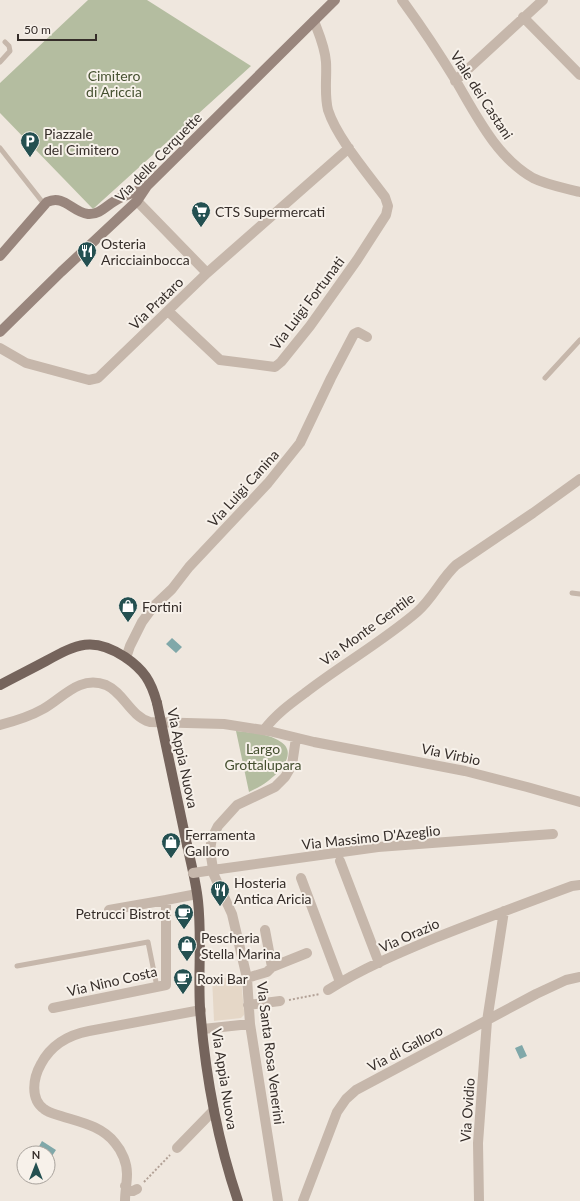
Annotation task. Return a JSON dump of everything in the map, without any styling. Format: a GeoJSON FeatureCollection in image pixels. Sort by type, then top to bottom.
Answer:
{"type":"FeatureCollection","features":[{"type":"Feature","properties":{"kind":"main road","name":"Via Appia Nuova"},"geometry":{"type":"LineString","coordinates":[[0,685],[68,649],[80,645],[92,644],[104,646],[117,652],[140,668],[146,675],[154,690],[197,894],[200,937],[199,979],[203,1029],[214,1110],[227,1165],[238,1201]]}},
{"type":"Feature","properties":{"kind":"street","name":"Via delle Cerquette"},"geometry":{"type":"LineString","coordinates":[[0,332],[61,272],[137,201],[147,186],[335,0]]}},
{"type":"Feature","properties":{"kind":"street","name":"Viale dei Castani"},"geometry":{"type":"LineString","coordinates":[[402,0],[421,26],[486,131],[506,156],[533,178],[580,192]]}},
{"type":"Feature","properties":{"kind":"street"},"geometry":{"type":"LineString","coordinates":[[456,81],[543,0]]}},
{"type":"Feature","properties":{"kind":"street"},"geometry":{"type":"LineString","coordinates":[[524,17],[580,75]]}},
{"type":"Feature","properties":{"kind":"street","name":"Via Luigi Fortunati"},"geometry":{"type":"LineString","coordinates":[[168,312],[220,360],[275,367],[281,362],[323,308],[357,260],[388,211],[385,197],[349,148],[328,110],[326,97],[325,57],[322,40],[314,21]]}},
{"type":"Feature","properties":{"kind":"street","name":"Via Prataro"},"geometry":{"type":"LineString","coordinates":[[0,348],[26,363],[89,380],[98,378],[207,273],[349,148]]}},
{"type":"Feature","properties":{"kind":"street"},"geometry":{"type":"LineString","coordinates":[[0,256],[44,204],[51,200],[59,200],[72,206],[80,212],[92,214],[102,210],[118,199],[147,186]]}},
{"type":"Feature","properties":{"kind":"street"},"geometry":{"type":"LineString","coordinates":[[137,201],[207,273]]}},
{"type":"Feature","properties":{"kind":"street","name":"Via Luigi Canina"},"geometry":{"type":"LineString","coordinates":[[126,658],[130,646],[142,622],[153,607],[172,589],[189,567],[268,483],[300,443],[354,334],[358,332],[367,337]]}},
{"type":"Feature","properties":{"kind":"street","name":"Via Monte Gentile"},"geometry":{"type":"LineString","coordinates":[[264,730],[282,710],[417,612],[432,596],[456,565],[533,514],[580,479]]}},
{"type":"Feature","properties":{"kind":"street"},"geometry":{"type":"LineString","coordinates":[[0,725],[31,715],[41,710],[75,687],[94,683],[111,688],[138,717],[143,720],[153,722],[224,724],[264,730],[296,738]]}},
{"type":"Feature","properties":{"kind":"street","name":"Via Virbio"},"geometry":{"type":"LineString","coordinates":[[296,738],[451,768],[580,802]]}},
{"type":"Feature","properties":{"kind":"street","name":"Via Santa Rosa Venerini"},"geometry":{"type":"LineString","coordinates":[[278,1201],[250,1024],[247,978],[232,914],[214,875],[210,850],[212,838],[218,826],[237,806],[275,787],[285,777],[292,765],[296,738]]}},
{"type":"Feature","properties":{"kind":"street","name":"Via Massimo D'Azeglio"},"geometry":{"type":"LineString","coordinates":[[193,873],[378,847],[553,834]]}},
{"type":"Feature","properties":{"kind":"street"},"geometry":{"type":"LineString","coordinates":[[340,861],[379,963]]}},
{"type":"Feature","properties":{"kind":"street"},"geometry":{"type":"LineString","coordinates":[[300,878],[340,982]]}},
{"type":"Feature","properties":{"kind":"street","name":"Via Orazio"},"geometry":{"type":"LineString","coordinates":[[328,990],[340,982],[410,949],[504,911],[572,886],[580,885]]}},
{"type":"Feature","properties":{"kind":"street"},"geometry":{"type":"LineString","coordinates":[[109,910],[197,894]]}},
{"type":"Feature","properties":{"kind":"street","name":"Via Nino Costa"},"geometry":{"type":"LineString","coordinates":[[53,1008],[166,985],[166,900]]}},
{"type":"Feature","properties":{"kind":"street"},"geometry":{"type":"LineString","coordinates":[[487,1020],[504,911]]}},
{"type":"Feature","properties":{"kind":"street"},"geometry":{"type":"LineString","coordinates":[[265,930],[272,967]]}},
{"type":"Feature","properties":{"kind":"street"},"geometry":{"type":"LineString","coordinates":[[247,978],[267,972],[272,967],[307,953]]}},
{"type":"Feature","properties":{"kind":"street","name":"Via di Galloro"},"geometry":{"type":"LineString","coordinates":[[303,1201],[335,1116],[346,1100],[365,1084],[536,994],[566,980],[580,977]]}},
{"type":"Feature","properties":{"kind":"street"},"geometry":{"type":"LineString","coordinates":[[248,1005],[280,1001]]}},
{"type":"Feature","properties":{"kind":"street"},"geometry":{"type":"LineString","coordinates":[[125,1201],[127,1174],[126,1165],[121,1151],[113,1140],[99,1129],[47,1111],[38,1103],[34,1088],[35,1079],[40,1066],[44,1058],[56,1044],[72,1035],[201,1010]]}},
{"type":"Feature","properties":{"kind":"street","name":"Via Ovidio"},"geometry":{"type":"LineString","coordinates":[[479,1201],[478,1143],[487,1020]]}},
{"type":"Feature","properties":{"kind":"street"},"geometry":{"type":"LineString","coordinates":[[203,1029],[250,1024]]}},
{"type":"Feature","properties":{"kind":"street"},"geometry":{"type":"LineString","coordinates":[[177,1148],[214,1110]]}},
{"type":"Feature","properties":{"kind":"street"},"geometry":{"type":"LineString","coordinates":[[125,1186],[129,1191],[137,1189]]}},
{"type":"Feature","properties":{"kind":"lane"},"geometry":{"type":"LineString","coordinates":[[0,62],[10,51],[9,46],[5,42]]}},
{"type":"Feature","properties":{"kind":"lane"},"geometry":{"type":"LineString","coordinates":[[0,148],[44,204]]}},
{"type":"Feature","properties":{"kind":"lane"},"geometry":{"type":"LineString","coordinates":[[545,378],[580,340]]}},
{"type":"Feature","properties":{"kind":"lane"},"geometry":{"type":"LineString","coordinates":[[572,593],[580,594]]}},
{"type":"Feature","properties":{"kind":"lane"},"geometry":{"type":"LineString","coordinates":[[17,966],[148,942],[157,987]]}},
{"type":"Feature","properties":{"kind":"path"},"geometry":{"type":"LineString","coordinates":[[280,1001],[318,995]]}},
{"type":"Feature","properties":{"kind":"path"},"geometry":{"type":"LineString","coordinates":[[137,1189],[177,1148]]}},
{"type":"Feature","properties":{"kind":"green space","name":"Cimitero di Ariccia"},"geometry":{"type":"Polygon","coordinates":[[[88,0],[147,0],[251,66],[93,209],[0,113],[0,83],[88,0]]]}},
{"type":"Feature","properties":{"kind":"green space","name":"Largo Grottalupara"},"geometry":{"type":"Polygon","coordinates":[[[236,731],[259,734],[276,739],[286,747],[288,752],[285,763],[277,773],[263,784],[249,792],[236,731]]]}},
{"type":"Feature","properties":{"kind":"shaded area"},"geometry":{"type":"Polygon","coordinates":[[[212,977],[241,979],[244,1015],[241,1018],[214,1021],[212,977]]]}},
{"type":"Feature","properties":{"kind":"water"},"geometry":{"type":"Polygon","coordinates":[[[172,638],[182,647],[176,653],[166,644],[172,638]]]}},
{"type":"Feature","properties":{"kind":"water"},"geometry":{"type":"Polygon","coordinates":[[[522,1045],[527,1056],[520,1059],[515,1048],[522,1045]]]}},
{"type":"Feature","properties":{"kind":"water"},"geometry":{"type":"Polygon","coordinates":[[[42,1141],[48,1145],[40,1145],[42,1141]]]}},
{"type":"Feature","properties":{"kind":"place","name":"Piazzale del Cimitero"},"geometry":{"type":"Point","coordinates":[30,158]}},
{"type":"Feature","properties":{"kind":"place","name":"CTS Supermercati"},"geometry":{"type":"Point","coordinates":[201,228]}},
{"type":"Feature","properties":{"kind":"place","name":"Osteria Aricciainbocca"},"geometry":{"type":"Point","coordinates":[87,268]}},
{"type":"Feature","properties":{"kind":"place","name":"Fortini"},"geometry":{"type":"Point","coordinates":[128,623]}},
{"type":"Feature","properties":{"kind":"place","name":"Ferramenta Galloro"},"geometry":{"type":"Point","coordinates":[171,859]}},
{"type":"Feature","properties":{"kind":"place","name":"Hosteria Antica Aricia"},"geometry":{"type":"Point","coordinates":[220,907]}},
{"type":"Feature","properties":{"kind":"place","name":"Petrucci Bistrot"},"geometry":{"type":"Point","coordinates":[184,930]}},
{"type":"Feature","properties":{"kind":"place","name":"Pescheria Stella Marina"},"geometry":{"type":"Point","coordinates":[187,962]}},
{"type":"Feature","properties":{"kind":"place","name":"Roxi Bar"},"geometry":{"type":"Point","coordinates":[183,995]}}]}
